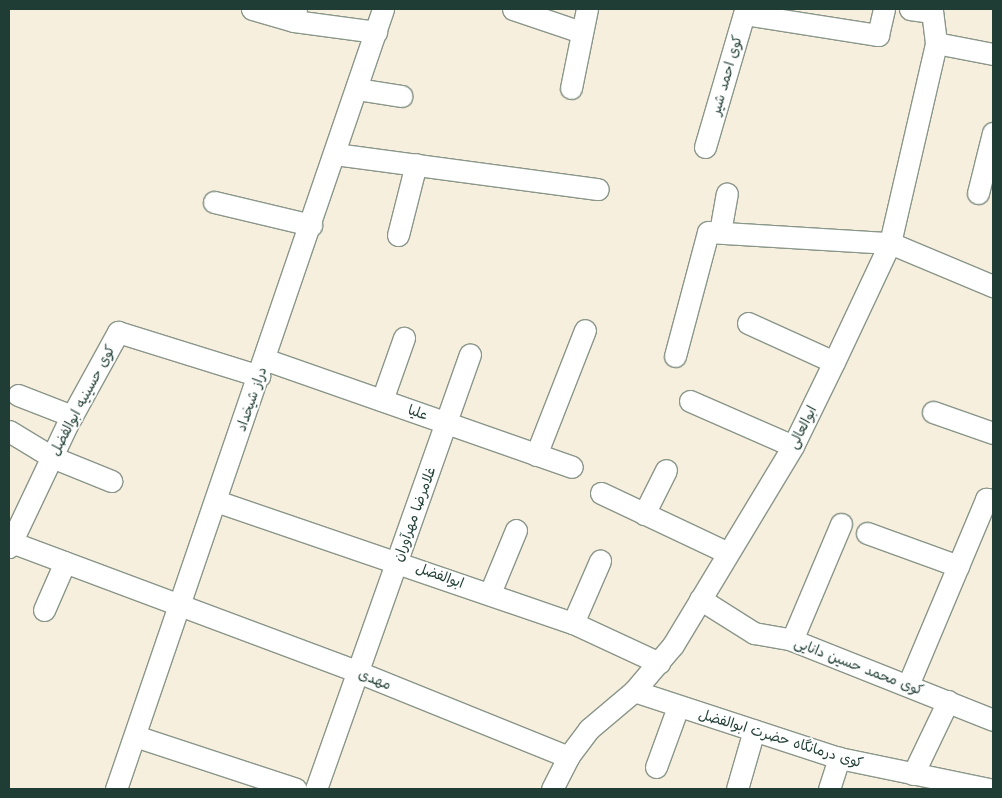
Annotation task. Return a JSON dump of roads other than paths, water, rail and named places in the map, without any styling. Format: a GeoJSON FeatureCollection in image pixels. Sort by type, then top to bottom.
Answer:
{"type":"FeatureCollection","features":[{"type":"Feature","properties":{"kind":"street"},"geometry":{"type":"LineString","coordinates":[[252,9],[295,15],[376,32]]}},
{"type":"Feature","properties":{"kind":"street","name":"دراز شیخداد"},"geometry":{"type":"LineString","coordinates":[[116,789],[136,736],[311,225],[383,9]]}},
{"type":"Feature","properties":{"kind":"street"},"geometry":{"type":"LineString","coordinates":[[513,9],[581,32]]}},
{"type":"Feature","properties":{"kind":"street"},"geometry":{"type":"LineString","coordinates":[[570,88],[587,9]]}},
{"type":"Feature","properties":{"kind":"street","name":"کوی احمد شیر"},"geometry":{"type":"LineString","coordinates":[[706,147],[744,14],[878,35],[884,9]]}},
{"type":"Feature","properties":{"kind":"street"},"geometry":{"type":"LineString","coordinates":[[910,9],[932,11]]}},
{"type":"Feature","properties":{"kind":"street","name":"ابوالعالی"},"geometry":{"type":"LineString","coordinates":[[552,789],[568,757],[589,728],[634,691],[659,663],[793,446],[890,243],[936,43],[932,11]]}},
{"type":"Feature","properties":{"kind":"street"},"geometry":{"type":"LineString","coordinates":[[936,43],[993,54]]}},
{"type":"Feature","properties":{"kind":"street"},"geometry":{"type":"LineString","coordinates":[[357,89],[401,96]]}},
{"type":"Feature","properties":{"kind":"street"},"geometry":{"type":"LineString","coordinates":[[978,193],[993,133]]}},
{"type":"Feature","properties":{"kind":"street"},"geometry":{"type":"LineString","coordinates":[[335,154],[598,189]]}},
{"type":"Feature","properties":{"kind":"street"},"geometry":{"type":"LineString","coordinates":[[398,235],[416,164]]}},
{"type":"Feature","properties":{"kind":"street"},"geometry":{"type":"LineString","coordinates":[[720,232],[727,194]]}},
{"type":"Feature","properties":{"kind":"street"},"geometry":{"type":"LineString","coordinates":[[214,202],[311,225]]}},
{"type":"Feature","properties":{"kind":"street"},"geometry":{"type":"LineString","coordinates":[[675,356],[708,232],[890,243],[993,286]]}},
{"type":"Feature","properties":{"kind":"street"},"geometry":{"type":"LineString","coordinates":[[748,324],[834,362]]}},
{"type":"Feature","properties":{"kind":"street"},"geometry":{"type":"LineString","coordinates":[[536,455],[585,330]]}},
{"type":"Feature","properties":{"kind":"street","name":"کوی حسینیه ابوالفضل"},"geometry":{"type":"LineString","coordinates":[[10,544],[72,416],[118,332],[262,368]]}},
{"type":"Feature","properties":{"kind":"street"},"geometry":{"type":"LineString","coordinates":[[382,400],[404,338]]}},
{"type":"Feature","properties":{"kind":"street","name":"غلامرضا مهرآوران"},"geometry":{"type":"LineString","coordinates":[[316,789],[470,356]]}},
{"type":"Feature","properties":{"kind":"street","name":"علیا"},"geometry":{"type":"LineString","coordinates":[[262,368],[382,400],[572,467]]}},
{"type":"Feature","properties":{"kind":"street"},"geometry":{"type":"LineString","coordinates":[[18,395],[72,416]]}},
{"type":"Feature","properties":{"kind":"street"},"geometry":{"type":"LineString","coordinates":[[690,401],[793,446]]}},
{"type":"Feature","properties":{"kind":"street"},"geometry":{"type":"LineString","coordinates":[[933,412],[993,433]]}},
{"type":"Feature","properties":{"kind":"street"},"geometry":{"type":"LineString","coordinates":[[9,432],[52,457],[111,481]]}},
{"type":"Feature","properties":{"kind":"street"},"geometry":{"type":"LineString","coordinates":[[644,514],[666,470]]}},
{"type":"Feature","properties":{"kind":"street"},"geometry":{"type":"LineString","coordinates":[[600,494],[728,553]]}},
{"type":"Feature","properties":{"kind":"street"},"geometry":{"type":"LineString","coordinates":[[908,685],[986,499],[993,500]]}},
{"type":"Feature","properties":{"kind":"street","name":"ابوالفضل"},"geometry":{"type":"LineString","coordinates":[[216,501],[398,560],[573,623],[659,663]]}},
{"type":"Feature","properties":{"kind":"street"},"geometry":{"type":"LineString","coordinates":[[792,640],[841,524]]}},
{"type":"Feature","properties":{"kind":"street"},"geometry":{"type":"LineString","coordinates":[[490,593],[516,530]]}},
{"type":"Feature","properties":{"kind":"street"},"geometry":{"type":"LineString","coordinates":[[867,533],[958,566]]}},
{"type":"Feature","properties":{"kind":"street","name":"مهدی"},"geometry":{"type":"LineString","coordinates":[[10,544],[65,562],[358,672],[568,757]]}},
{"type":"Feature","properties":{"kind":"street"},"geometry":{"type":"LineString","coordinates":[[573,623],[600,561]]}},
{"type":"Feature","properties":{"kind":"street"},"geometry":{"type":"LineString","coordinates":[[44,610],[65,562]]}},
{"type":"Feature","properties":{"kind":"street","name":"کوی محمد حسین دانایی"},"geometry":{"type":"LineString","coordinates":[[700,599],[754,633],[792,640],[993,720]]}},
{"type":"Feature","properties":{"kind":"street","name":"کوی درمانگاه حضرت ابوالفضل"},"geometry":{"type":"LineString","coordinates":[[634,691],[678,707],[839,758],[989,789]]}},
{"type":"Feature","properties":{"kind":"street"},"geometry":{"type":"LineString","coordinates":[[913,774],[948,701]]}},
{"type":"Feature","properties":{"kind":"street"},"geometry":{"type":"LineString","coordinates":[[656,767],[678,707]]}},
{"type":"Feature","properties":{"kind":"street"},"geometry":{"type":"LineString","coordinates":[[737,789],[754,730]]}},
{"type":"Feature","properties":{"kind":"street"},"geometry":{"type":"LineString","coordinates":[[136,736],[296,789]]}},
{"type":"Feature","properties":{"kind":"street"},"geometry":{"type":"LineString","coordinates":[[829,789],[839,758]]}}]}
